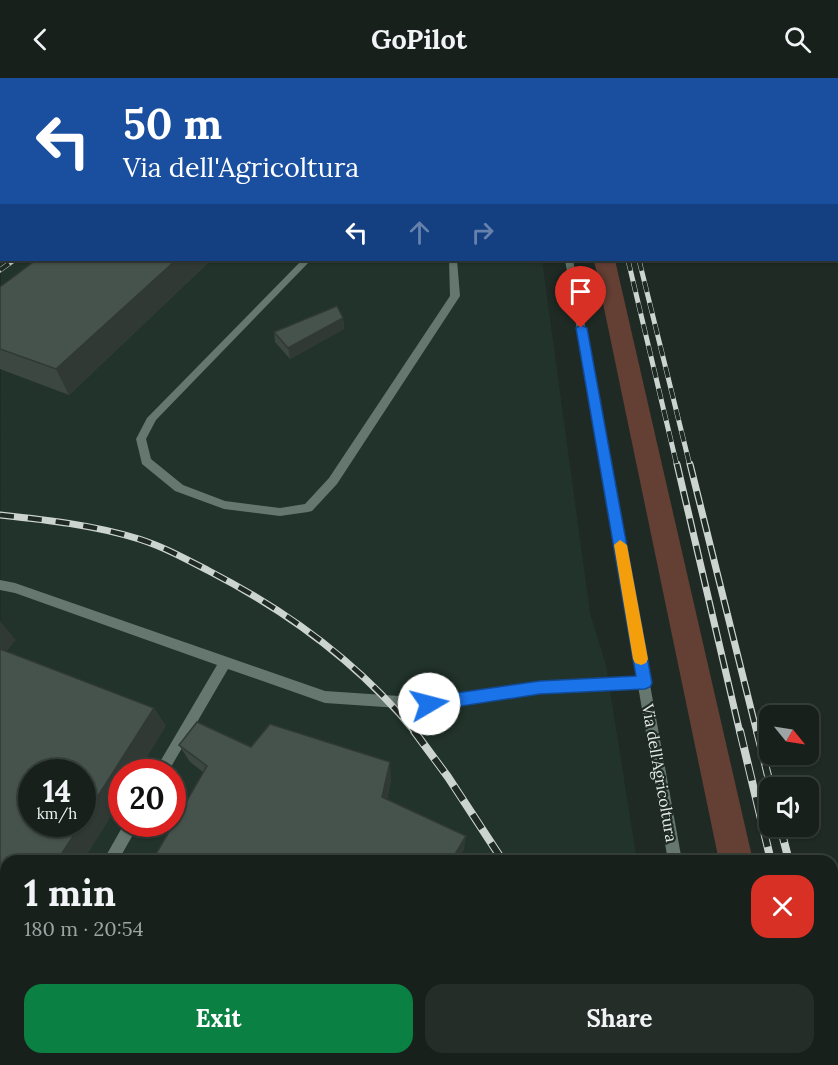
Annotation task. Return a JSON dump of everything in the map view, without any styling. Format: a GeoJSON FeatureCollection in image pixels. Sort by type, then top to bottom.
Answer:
{"type":"FeatureCollection","features":[{"type":"Feature","properties":{"kind":"street"},"geometry":{"type":"LineString","coordinates":[[306,261],[152,418],[141,439],[146,461],[179,488],[224,506],[280,512],[308,508],[333,481],[455,296],[453,261]]}},
{"type":"Feature","properties":{"kind":"street","name":"Via dell'Agricoltura"},"geometry":{"type":"LineString","coordinates":[[569,261],[674,855]]}},
{"type":"Feature","properties":{"kind":"street"},"geometry":{"type":"LineString","coordinates":[[0,585],[325,697],[429,704],[540,688],[645,683]]}},
{"type":"Feature","properties":{"kind":"street"},"geometry":{"type":"LineString","coordinates":[[169,759],[225,662]]}},
{"type":"Feature","properties":{"kind":"street"},"geometry":{"type":"LineString","coordinates":[[114,855],[125,837]]}},
{"type":"Feature","properties":{"kind":"shaded area"},"geometry":{"type":"Polygon","coordinates":[[[1,261],[542,261],[590,613],[606,665],[636,855],[0,855],[1,261]]]}},
{"type":"Feature","properties":{"kind":"shaded area"},"geometry":{"type":"Polygon","coordinates":[[[594,261],[615,261],[752,855],[718,855],[594,261]]]}},
{"type":"Feature","properties":{"kind":"building"},"geometry":{"type":"Polygon","coordinates":[[[35,261],[175,261],[56,369],[0,349],[0,287],[35,261]]]}},
{"type":"Feature","properties":{"kind":"building"},"geometry":{"type":"Polygon","coordinates":[[[337,306],[343,318],[288,348],[274,332],[337,306]]]}},
{"type":"Feature","properties":{"kind":"building"},"geometry":{"type":"Polygon","coordinates":[[[0,649],[154,708],[122,759],[108,759],[108,780],[96,799],[96,759],[18,759],[18,837],[73,837],[61,855],[0,855],[0,649]]]}},
{"type":"Feature","properties":{"kind":"building"},"geometry":{"type":"Polygon","coordinates":[[[197,722],[251,747],[270,724],[390,762],[382,797],[466,836],[455,855],[155,855],[166,837],[186,837],[186,802],[207,766],[179,745],[197,722]]]}},
{"type":"Feature","properties":{"kind":"railway"},"geometry":{"type":"LineString","coordinates":[[0,270],[13,261]]}},
{"type":"Feature","properties":{"kind":"railway"},"geometry":{"type":"LineString","coordinates":[[628,261],[677,466]]}},
{"type":"Feature","properties":{"kind":"railway"},"geometry":{"type":"LineString","coordinates":[[639,261],[690,466]]}},
{"type":"Feature","properties":{"kind":"railway"},"geometry":{"type":"LineString","coordinates":[[677,464],[740,733]]}},
{"type":"Feature","properties":{"kind":"railway"},"geometry":{"type":"LineString","coordinates":[[690,464],[757,733]]}},
{"type":"Feature","properties":{"kind":"railway"},"geometry":{"type":"LineString","coordinates":[[0,515],[105,530],[139,539],[175,553],[239,587],[321,641],[371,684],[416,733]]}},
{"type":"Feature","properties":{"kind":"railway"},"geometry":{"type":"LineString","coordinates":[[414,731],[448,777],[499,855]]}},
{"type":"Feature","properties":{"kind":"railway"},"geometry":{"type":"LineString","coordinates":[[740,731],[770,855]]}},
{"type":"Feature","properties":{"kind":"railway"},"geometry":{"type":"LineString","coordinates":[[757,731],[768,777]]}},
{"type":"Feature","properties":{"kind":"railway"},"geometry":{"type":"LineString","coordinates":[[783,837],[787,855]]}},
{"type":"Feature","properties":{"kind":"slow traffic"},"geometry":{"type":"LineString","coordinates":[[620,545],[641,659]]}},
{"type":"Feature","properties":{"kind":"route"},"geometry":{"type":"LineString","coordinates":[[429,704],[540,688],[645,683],[581,328]]}}]}
